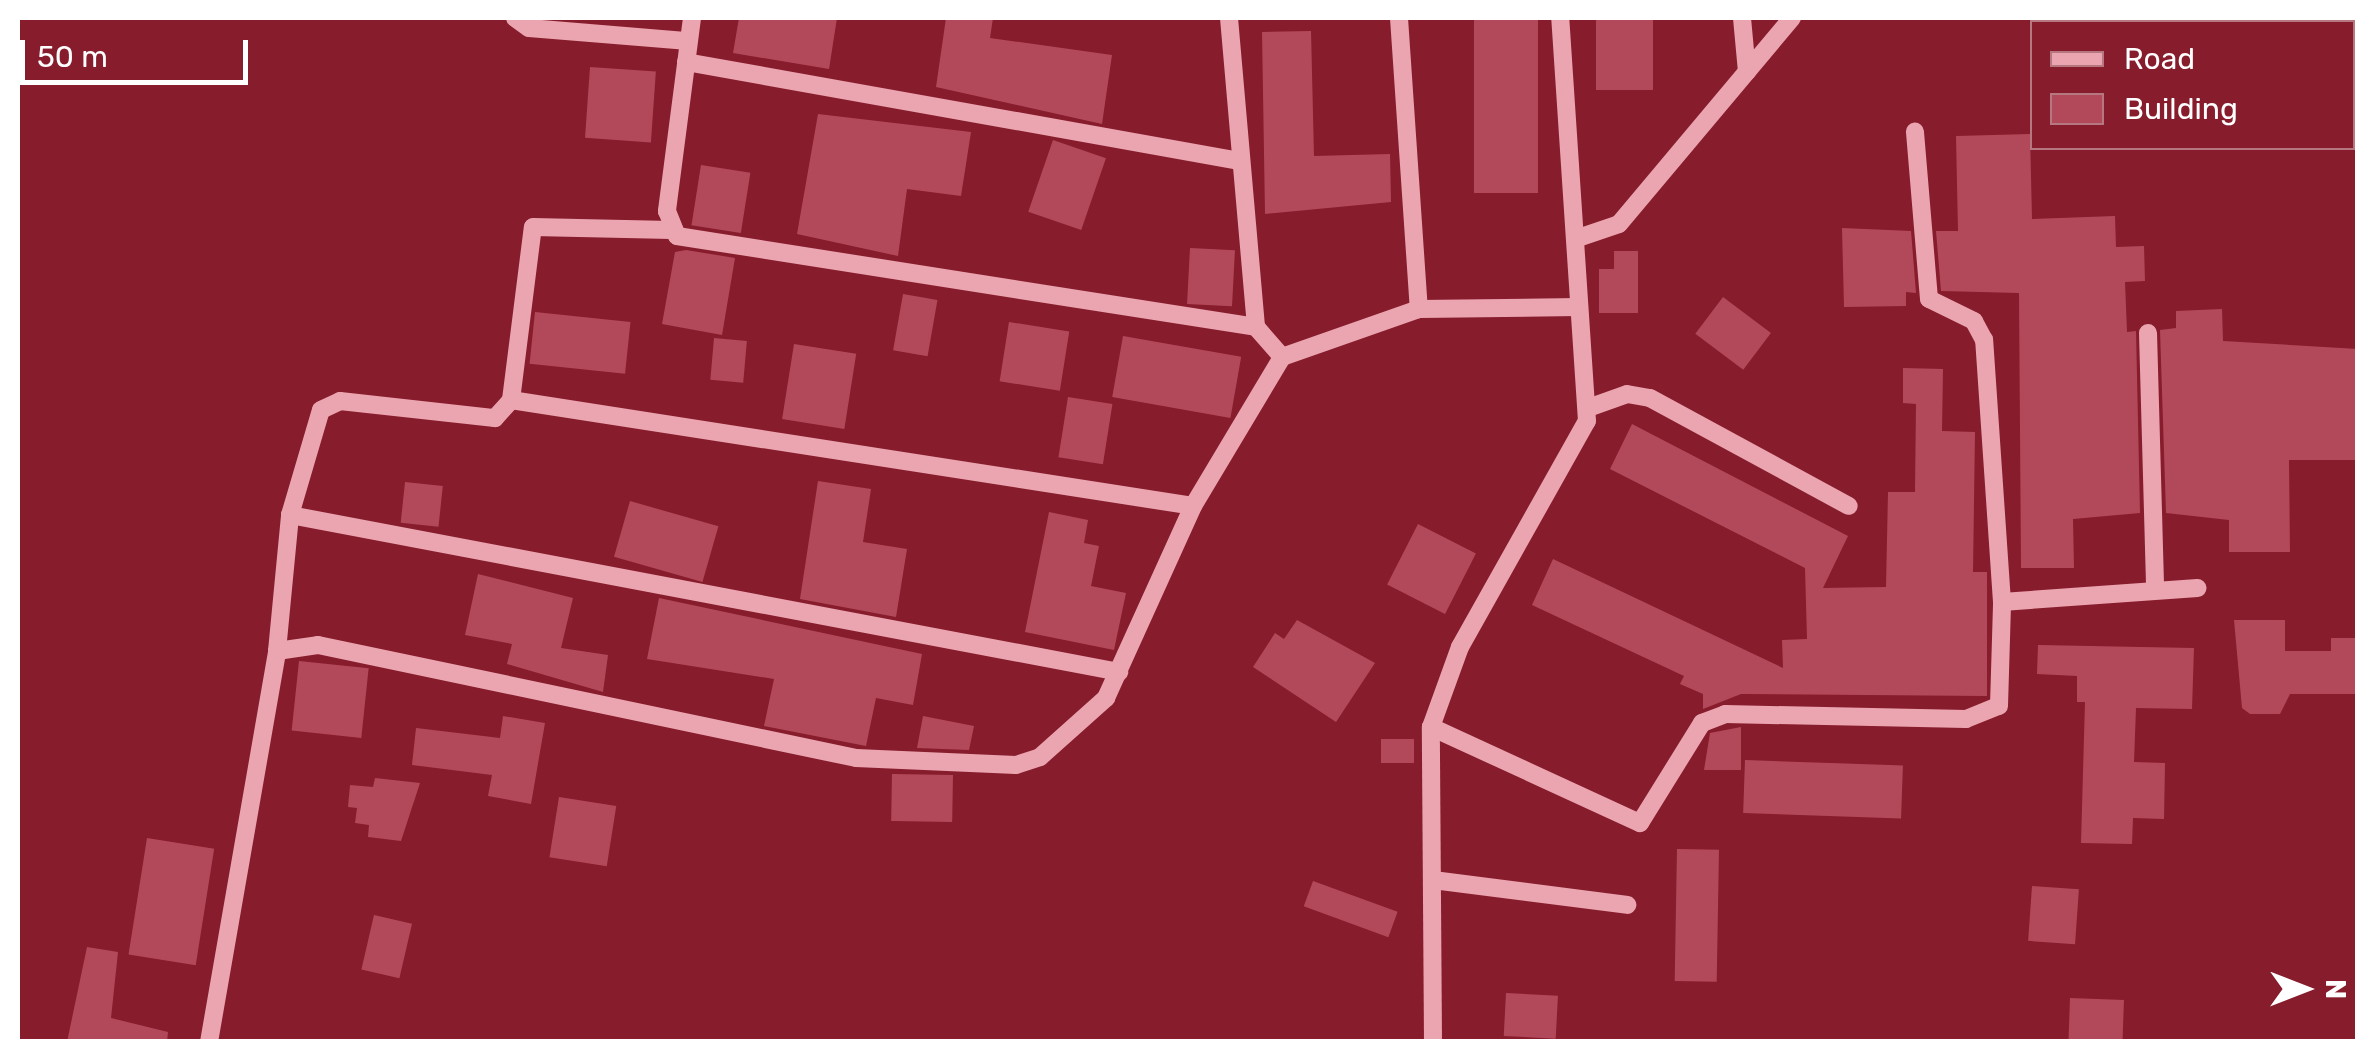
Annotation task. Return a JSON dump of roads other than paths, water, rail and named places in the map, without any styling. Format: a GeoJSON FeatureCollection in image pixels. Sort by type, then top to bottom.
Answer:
{"type":"FeatureCollection","features":[{"type":"Feature","properties":{"kind":"street"},"geometry":{"type":"LineString","coordinates":[[515,18],[529,28],[688,41]]}},
{"type":"Feature","properties":{"kind":"street"},"geometry":{"type":"LineString","coordinates":[[672,230],[692,18]]}},
{"type":"Feature","properties":{"kind":"street"},"geometry":{"type":"LineString","coordinates":[[1229,18],[1256,328],[1282,356]]}},
{"type":"Feature","properties":{"kind":"street"},"geometry":{"type":"LineString","coordinates":[[1400,18],[1419,309]]}},
{"type":"Feature","properties":{"kind":"street"},"geometry":{"type":"LineString","coordinates":[[1433,1042],[1430,728],[1460,647],[1590,400],[1579,307],[1560,18]]}},
{"type":"Feature","properties":{"kind":"street"},"geometry":{"type":"LineString","coordinates":[[1742,18],[1747,72]]}},
{"type":"Feature","properties":{"kind":"street"},"geometry":{"type":"LineString","coordinates":[[1575,239],[1618,224],[1792,18]]}},
{"type":"Feature","properties":{"kind":"street"},"geometry":{"type":"LineString","coordinates":[[686,62],[1240,161]]}},
{"type":"Feature","properties":{"kind":"street"},"geometry":{"type":"LineString","coordinates":[[1430,728],[1640,822],[1702,723],[1724,714],[1989,713],[1999,706],[2002,602],[1984,340],[1974,321],[1929,299],[1915,132]]}},
{"type":"Feature","properties":{"kind":"street"},"geometry":{"type":"LineString","coordinates":[[209,1042],[277,651],[290,515],[330,403],[478,420],[496,418],[510,400],[533,227],[672,230],[1256,328]]}},
{"type":"Feature","properties":{"kind":"street"},"geometry":{"type":"LineString","coordinates":[[277,651],[318,645],[856,758],[987,766],[1040,756],[1106,698],[1193,506],[1282,356],[1419,309],[1579,307]]}},
{"type":"Feature","properties":{"kind":"street"},"geometry":{"type":"LineString","coordinates":[[2148,334],[2155,586]]}},
{"type":"Feature","properties":{"kind":"street"},"geometry":{"type":"LineString","coordinates":[[1590,400],[1627,394],[1650,398],[1849,506]]}},
{"type":"Feature","properties":{"kind":"street"},"geometry":{"type":"LineString","coordinates":[[510,400],[1193,506]]}},
{"type":"Feature","properties":{"kind":"street"},"geometry":{"type":"LineString","coordinates":[[290,515],[1119,672]]}},
{"type":"Feature","properties":{"kind":"street"},"geometry":{"type":"LineString","coordinates":[[2002,602],[2155,586],[2197,588]]}},
{"type":"Feature","properties":{"kind":"street"},"geometry":{"type":"LineString","coordinates":[[1432,880],[1627,905]]}}]}
